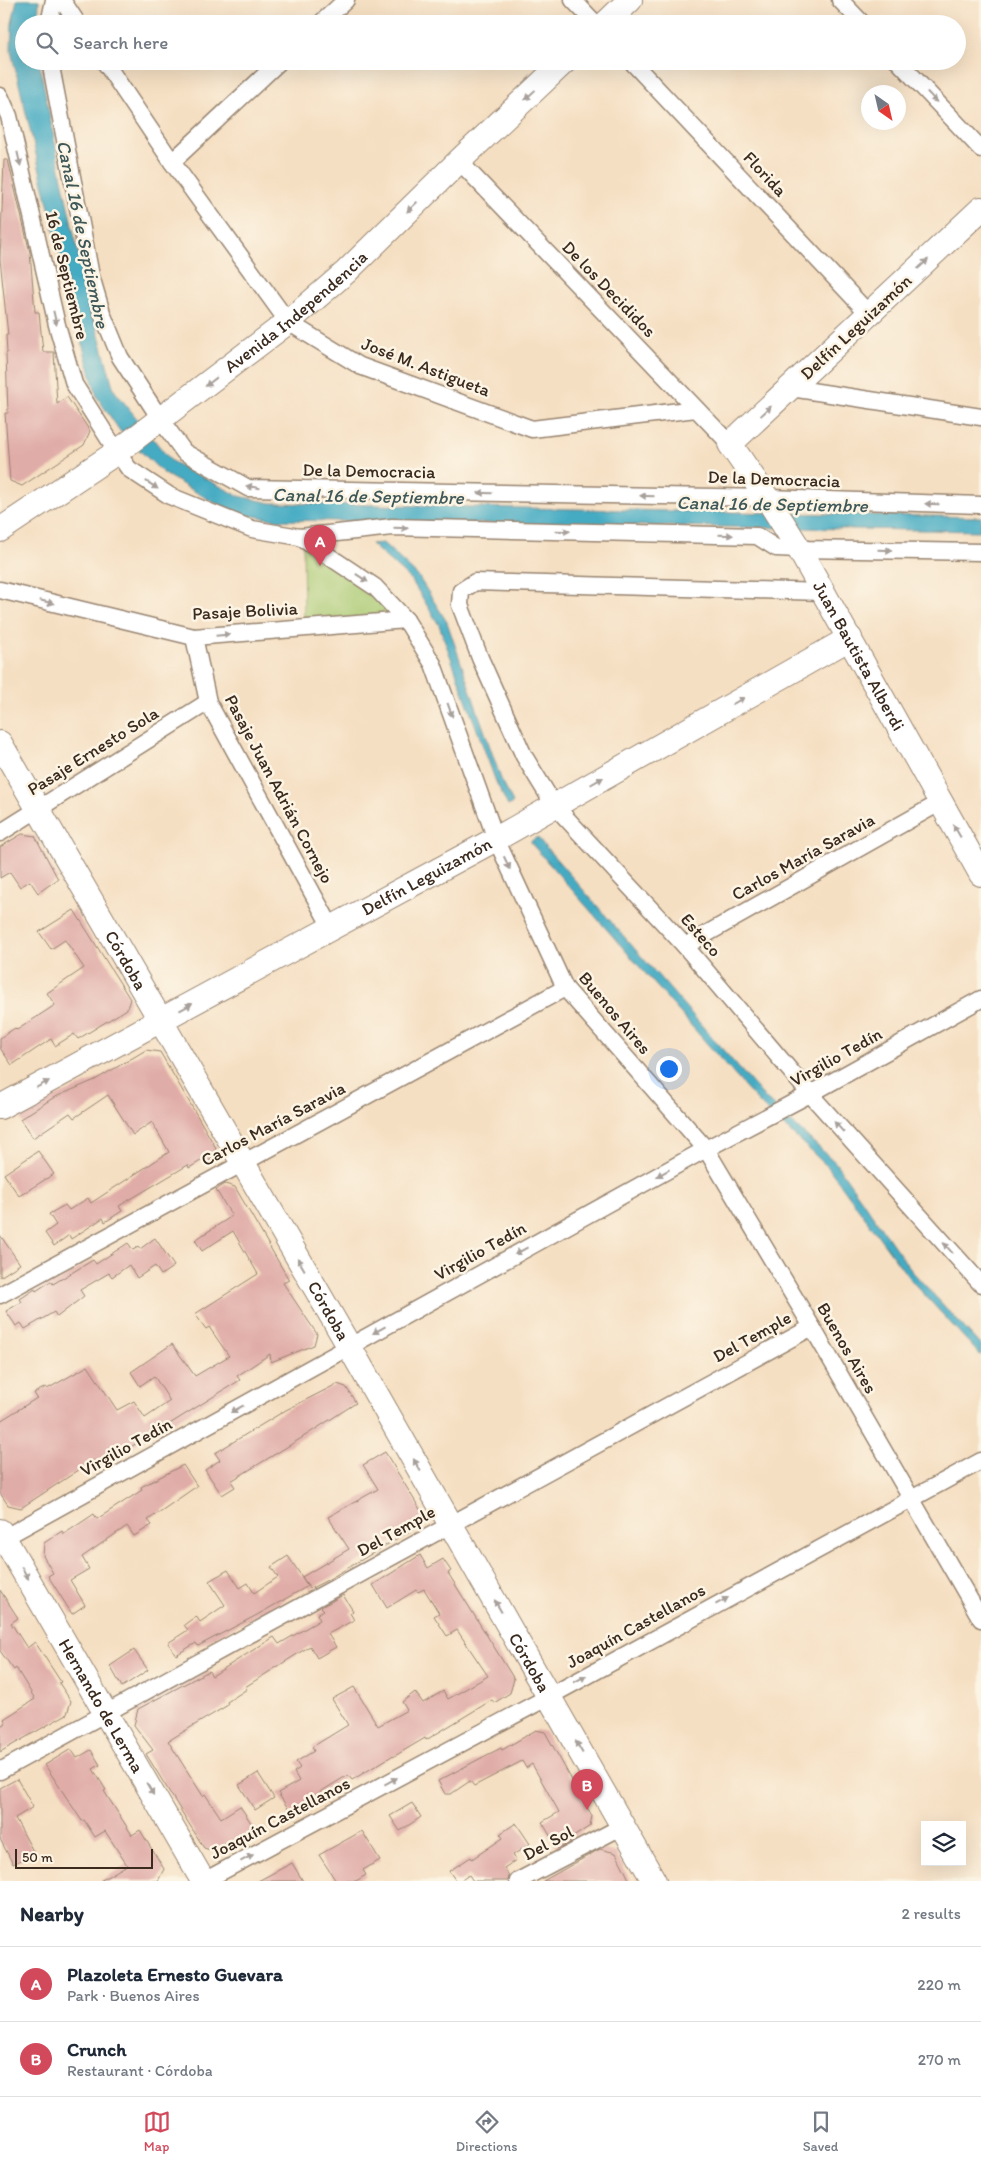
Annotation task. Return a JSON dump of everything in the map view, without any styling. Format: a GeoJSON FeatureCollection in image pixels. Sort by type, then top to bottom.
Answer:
{"type":"FeatureCollection","features":[{"type":"Feature","properties":{"kind":"main road"},"geometry":{"type":"LineString","coordinates":[[614,15],[630,0]]}},
{"type":"Feature","properties":{"kind":"main road","name":"Avenida Independencia"},"geometry":{"type":"LineString","coordinates":[[0,530],[117,452],[288,322],[346,272],[555,70]]}},
{"type":"Feature","properties":{"kind":"main road","name":"Delfín Leguizamón"},"geometry":{"type":"LineString","coordinates":[[730,444],[981,209]]}},
{"type":"Feature","properties":{"kind":"main road","name":"Juan Bautista Alberdi"},"geometry":{"type":"LineString","coordinates":[[730,444],[768,498],[799,549],[981,874]]}},
{"type":"Feature","properties":{"kind":"main road","name":"Delfín Leguizamón"},"geometry":{"type":"LineString","coordinates":[[0,1107],[496,839],[850,638]]}},
{"type":"Feature","properties":{"kind":"main road","name":"Córdoba"},"geometry":{"type":"LineString","coordinates":[[0,743],[349,1346],[654,1881]]}},
{"type":"Feature","properties":{"kind":"main road","name":"Hernando de Lerma"},"geometry":{"type":"LineString","coordinates":[[1,1536],[204,1881]]}},
{"type":"Feature","properties":{"kind":"street"},"geometry":{"type":"LineString","coordinates":[[51,15],[54,0]]}},
{"type":"Feature","properties":{"kind":"street"},"geometry":{"type":"LineString","coordinates":[[62,0],[72,15]]}},
{"type":"Feature","properties":{"kind":"street"},"geometry":{"type":"LineString","coordinates":[[330,15],[346,0]]}},
{"type":"Feature","properties":{"kind":"street"},"geometry":{"type":"LineString","coordinates":[[574,0],[588,15]]}},
{"type":"Feature","properties":{"kind":"street"},"geometry":{"type":"LineString","coordinates":[[840,0],[854,15]]}},
{"type":"Feature","properties":{"kind":"street","name":"De la Democracia"},"geometry":{"type":"LineString","coordinates":[[52,70],[91,276],[102,313],[120,357],[184,452],[248,488],[768,498],[981,506]]}},
{"type":"Feature","properties":{"kind":"street","name":"José M. Astigueta"},"geometry":{"type":"LineString","coordinates":[[110,70],[172,162],[288,322],[360,366],[532,429],[696,409]]}},
{"type":"Feature","properties":{"kind":"street"},"geometry":{"type":"LineString","coordinates":[[172,162],[270,70]]}},
{"type":"Feature","properties":{"kind":"street","name":"Florida"},"geometry":{"type":"LineString","coordinates":[[640,70],[870,314]]}},
{"type":"Feature","properties":{"kind":"street"},"geometry":{"type":"LineString","coordinates":[[906,70],[981,149]]}},
{"type":"Feature","properties":{"kind":"street","name":"16 de Septiembre"},"geometry":{"type":"LineString","coordinates":[[0,96],[9,116],[57,325],[74,384],[117,452]]}},
{"type":"Feature","properties":{"kind":"street","name":"De los Decididos"},"geometry":{"type":"LineString","coordinates":[[459,161],[730,444]]}},
{"type":"Feature","properties":{"kind":"street"},"geometry":{"type":"LineString","coordinates":[[790,388],[981,417]]}},
{"type":"Feature","properties":{"kind":"street","name":"Buenos Aires"},"geometry":{"type":"LineString","coordinates":[[117,452],[129,470],[170,496],[252,530],[300,537],[375,587],[406,620],[433,664],[496,839],[565,988],[706,1149],[812,1326],[981,1619]]}},
{"type":"Feature","properties":{"kind":"street"},"geometry":{"type":"LineString","coordinates":[[300,537],[392,528],[525,530],[757,536],[776,548],[981,552]]}},
{"type":"Feature","properties":{"kind":"street","name":"Esteco"},"geometry":{"type":"LineString","coordinates":[[823,592],[475,582],[461,591],[460,605],[480,658],[524,756],[554,805],[685,946],[810,1094],[981,1284]]}},
{"type":"Feature","properties":{"kind":"street","name":"Pasaje Bolivia"},"geometry":{"type":"LineString","coordinates":[[0,590],[194,637],[406,620]]}},
{"type":"Feature","properties":{"kind":"street","name":"Pasaje Juan Adrián Cornejo"},"geometry":{"type":"LineString","coordinates":[[194,637],[208,702],[331,927]]}},
{"type":"Feature","properties":{"kind":"street","name":"Pasaje Ernesto Sola"},"geometry":{"type":"LineString","coordinates":[[0,833],[208,702]]}},
{"type":"Feature","properties":{"kind":"street","name":"Carlos María Saravia"},"geometry":{"type":"LineString","coordinates":[[685,946],[941,802]]}},
{"type":"Feature","properties":{"kind":"street","name":"Carlos María Saravia"},"geometry":{"type":"LineString","coordinates":[[0,1295],[565,988]]}},
{"type":"Feature","properties":{"kind":"street","name":"Virgilio Tedín"},"geometry":{"type":"LineString","coordinates":[[1,1536],[981,999]]}},
{"type":"Feature","properties":{"kind":"street","name":"Del Temple"},"geometry":{"type":"LineString","coordinates":[[0,1771],[812,1326]]}},
{"type":"Feature","properties":{"kind":"street","name":"Joaquín Castellanos"},"geometry":{"type":"LineString","coordinates":[[204,1881],[550,1696],[981,1461]]}},
{"type":"Feature","properties":{"kind":"street","name":"Del Sol"},"geometry":{"type":"LineString","coordinates":[[518,1881],[623,1826]]}},
{"type":"Feature","properties":{"kind":"green space"},"geometry":{"type":"Polygon","coordinates":[[[303,543],[373,590],[399,617],[304,624],[303,543]]]}},
{"type":"Feature","properties":{"kind":"water"},"geometry":{"type":"Polygon","coordinates":[[[17,0],[39,0],[38,15],[15,15],[15,68],[11,51],[12,23],[17,0]]]}},
{"type":"Feature","properties":{"kind":"water"},"geometry":{"type":"Polygon","coordinates":[[[16,70],[41,70],[85,284],[114,390],[171,461],[239,496],[271,503],[981,517],[981,531],[277,520],[241,514],[213,502],[163,473],[120,431],[97,397],[80,336],[16,70]]]}},
{"type":"Feature","properties":{"kind":"water"},"geometry":{"type":"Polygon","coordinates":[[[383,543],[418,576],[447,622],[501,779],[513,803],[508,806],[496,782],[439,625],[412,581],[371,544],[383,543]]]}},
{"type":"Feature","properties":{"kind":"water"},"geometry":{"type":"Polygon","coordinates":[[[537,837],[766,1099],[835,1162],[911,1270],[981,1346],[981,1356],[909,1278],[828,1167],[760,1104],[530,842],[537,837]]]}},
{"type":"Feature","properties":{"kind":"building"},"geometry":{"type":"Polygon","coordinates":[[[4,160],[8,160],[30,253],[35,312],[39,312],[43,352],[54,352],[57,404],[67,397],[90,431],[84,445],[22,486],[10,481],[5,413],[8,413],[6,335],[8,335],[0,259],[4,160]]]}},
{"type":"Feature","properties":{"kind":"building"},"geometry":{"type":"Polygon","coordinates":[[[22,834],[35,836],[58,879],[38,893],[30,881],[20,887],[10,872],[0,878],[0,847],[22,834]]]}},
{"type":"Feature","properties":{"kind":"building"},"geometry":{"type":"Polygon","coordinates":[[[74,910],[130,999],[127,1009],[78,1039],[74,1034],[55,1046],[51,1039],[12,1065],[0,1048],[0,1038],[15,1028],[17,1030],[55,1005],[47,993],[84,968],[65,940],[51,949],[39,932],[74,910]]]}},
{"type":"Feature","properties":{"kind":"building"},"geometry":{"type":"Polygon","coordinates":[[[146,1050],[160,1052],[216,1148],[208,1165],[204,1159],[189,1168],[188,1165],[119,1206],[122,1211],[105,1222],[103,1218],[71,1239],[69,1235],[54,1246],[45,1233],[56,1225],[49,1214],[65,1205],[69,1210],[88,1198],[91,1203],[169,1152],[152,1122],[133,1135],[108,1095],[74,1118],[70,1113],[33,1138],[20,1119],[53,1098],[95,1080],[146,1050]]]}},
{"type":"Feature","properties":{"kind":"building"},"geometry":{"type":"Polygon","coordinates":[[[38,1151],[54,1174],[19,1196],[4,1174],[38,1151]]]}},
{"type":"Feature","properties":{"kind":"building"},"geometry":{"type":"Polygon","coordinates":[[[225,1184],[235,1187],[289,1280],[283,1283],[317,1334],[314,1345],[271,1362],[270,1354],[237,1376],[240,1380],[160,1430],[97,1466],[94,1460],[21,1508],[8,1505],[0,1493],[0,1421],[37,1398],[34,1393],[46,1387],[47,1389],[88,1366],[117,1410],[134,1401],[145,1418],[170,1401],[154,1376],[140,1386],[131,1372],[172,1344],[195,1376],[229,1356],[209,1327],[206,1329],[195,1314],[258,1274],[233,1231],[202,1251],[195,1240],[232,1216],[216,1190],[225,1184]]]}},
{"type":"Feature","properties":{"kind":"building"},"geometry":{"type":"Polygon","coordinates":[[[0,1235],[20,1264],[0,1277],[0,1235]]]}},
{"type":"Feature","properties":{"kind":"building"},"geometry":{"type":"Polygon","coordinates":[[[155,1238],[174,1266],[161,1275],[155,1266],[137,1278],[129,1265],[112,1277],[109,1273],[80,1290],[84,1296],[57,1317],[54,1312],[25,1329],[21,1323],[16,1326],[6,1311],[22,1302],[20,1299],[35,1289],[36,1291],[51,1281],[53,1284],[93,1260],[96,1264],[128,1243],[133,1250],[138,1247],[140,1249],[155,1238]]]}},
{"type":"Feature","properties":{"kind":"building"},"geometry":{"type":"Polygon","coordinates":[[[337,1384],[346,1387],[356,1403],[231,1481],[235,1487],[222,1495],[205,1470],[220,1460],[215,1453],[286,1410],[337,1384]]]}},
{"type":"Feature","properties":{"kind":"building"},"geometry":{"type":"Polygon","coordinates":[[[385,1452],[423,1514],[420,1525],[310,1589],[302,1577],[349,1549],[328,1517],[378,1489],[363,1465],[385,1452]]]}},
{"type":"Feature","properties":{"kind":"building"},"geometry":{"type":"Polygon","coordinates":[[[183,1465],[197,1486],[148,1520],[152,1525],[134,1536],[127,1526],[82,1557],[89,1569],[70,1580],[85,1605],[72,1614],[48,1576],[53,1573],[43,1556],[44,1543],[62,1531],[64,1534],[94,1514],[97,1519],[142,1490],[141,1487],[183,1465]]]}},
{"type":"Feature","properties":{"kind":"building"},"geometry":{"type":"Polygon","coordinates":[[[420,1555],[428,1568],[443,1559],[451,1571],[448,1573],[514,1679],[510,1693],[494,1703],[492,1700],[426,1740],[425,1738],[352,1780],[348,1775],[307,1800],[309,1802],[291,1813],[278,1793],[299,1781],[294,1772],[300,1768],[296,1762],[314,1751],[312,1747],[348,1725],[332,1699],[354,1687],[378,1726],[407,1710],[402,1702],[415,1692],[423,1703],[443,1691],[448,1699],[488,1676],[457,1630],[447,1636],[434,1616],[439,1613],[424,1589],[418,1592],[416,1590],[387,1608],[373,1585],[420,1555]]]}},
{"type":"Feature","properties":{"kind":"building"},"geometry":{"type":"Polygon","coordinates":[[[288,1556],[308,1586],[198,1646],[196,1643],[176,1655],[168,1643],[188,1630],[184,1625],[196,1616],[200,1622],[225,1605],[209,1581],[228,1570],[240,1588],[248,1583],[254,1593],[278,1577],[271,1567],[288,1556]]]}},
{"type":"Feature","properties":{"kind":"building"},"geometry":{"type":"Polygon","coordinates":[[[0,1590],[18,1618],[11,1623],[27,1648],[35,1642],[71,1701],[67,1714],[0,1752],[0,1726],[6,1723],[4,1719],[35,1699],[16,1668],[14,1670],[0,1651],[0,1590]]]}},
{"type":"Feature","properties":{"kind":"building"},"geometry":{"type":"Polygon","coordinates":[[[343,1595],[353,1611],[350,1613],[354,1620],[328,1634],[336,1647],[317,1658],[310,1646],[245,1687],[247,1689],[227,1702],[228,1705],[168,1741],[203,1796],[205,1794],[221,1818],[240,1806],[255,1829],[217,1852],[204,1848],[146,1754],[153,1750],[134,1725],[138,1709],[209,1671],[212,1676],[274,1637],[279,1644],[320,1620],[317,1614],[324,1610],[321,1607],[343,1595]]]}},
{"type":"Feature","properties":{"kind":"building"},"geometry":{"type":"Polygon","coordinates":[[[134,1650],[148,1670],[122,1687],[110,1666],[134,1650]]]}},
{"type":"Feature","properties":{"kind":"building"},"geometry":{"type":"Polygon","coordinates":[[[536,1730],[545,1732],[592,1816],[590,1826],[567,1841],[571,1842],[558,1849],[542,1822],[559,1812],[532,1764],[526,1768],[522,1761],[474,1786],[470,1781],[451,1794],[445,1794],[438,1781],[501,1748],[502,1750],[536,1730]]]}},
{"type":"Feature","properties":{"kind":"building"},"geometry":{"type":"Polygon","coordinates":[[[71,1749],[77,1758],[91,1750],[100,1765],[93,1769],[106,1790],[104,1791],[132,1835],[140,1830],[164,1869],[158,1881],[100,1881],[127,1865],[105,1831],[95,1837],[84,1820],[82,1821],[45,1765],[71,1749]]]}},
{"type":"Feature","properties":{"kind":"building"},"geometry":{"type":"Polygon","coordinates":[[[258,1773],[274,1798],[255,1810],[239,1785],[258,1773]]]}},
{"type":"Feature","properties":{"kind":"building"},"geometry":{"type":"Polygon","coordinates":[[[17,1779],[33,1807],[15,1818],[34,1853],[13,1864],[0,1839],[0,1788],[17,1779]]]}},
{"type":"Feature","properties":{"kind":"building"},"geometry":{"type":"Polygon","coordinates":[[[412,1803],[421,1817],[400,1831],[390,1816],[412,1803]]]}},
{"type":"Feature","properties":{"kind":"building"},"geometry":{"type":"Polygon","coordinates":[[[516,1823],[530,1844],[513,1855],[516,1860],[504,1868],[509,1876],[508,1881],[473,1881],[469,1875],[460,1881],[456,1881],[449,1871],[471,1857],[472,1859],[503,1838],[500,1834],[516,1823]]]}},
{"type":"Feature","properties":{"kind":"building"},"geometry":{"type":"Polygon","coordinates":[[[362,1831],[380,1860],[363,1870],[366,1875],[356,1881],[336,1881],[319,1855],[362,1831]]]}},
{"type":"Feature","properties":{"kind":"building"},"geometry":{"type":"Polygon","coordinates":[[[600,1849],[616,1853],[630,1881],[543,1881],[600,1849]]]}},
{"type":"Feature","properties":{"kind":"building"},"geometry":{"type":"Polygon","coordinates":[[[292,1863],[303,1881],[258,1881],[292,1863]]]}},
{"type":"Feature","properties":{"kind":"place","name":"Plazoleta Ernesto Guevara"},"geometry":{"type":"Point","coordinates":[320,566]}},
{"type":"Feature","properties":{"kind":"place","name":"Crunch"},"geometry":{"type":"Point","coordinates":[587,1810]}},
{"type":"Feature","properties":{"kind":"water label","name":"Canal 16 de Septiembre"},"geometry":{"type":"Point","coordinates":[83,234]}},
{"type":"Feature","properties":{"kind":"water label","name":"Canal 16 de Septiembre"},"geometry":{"type":"Point","coordinates":[368,496]}},
{"type":"Feature","properties":{"kind":"water label","name":"Canal 16 de Septiembre"},"geometry":{"type":"Point","coordinates":[772,504]}}]}
